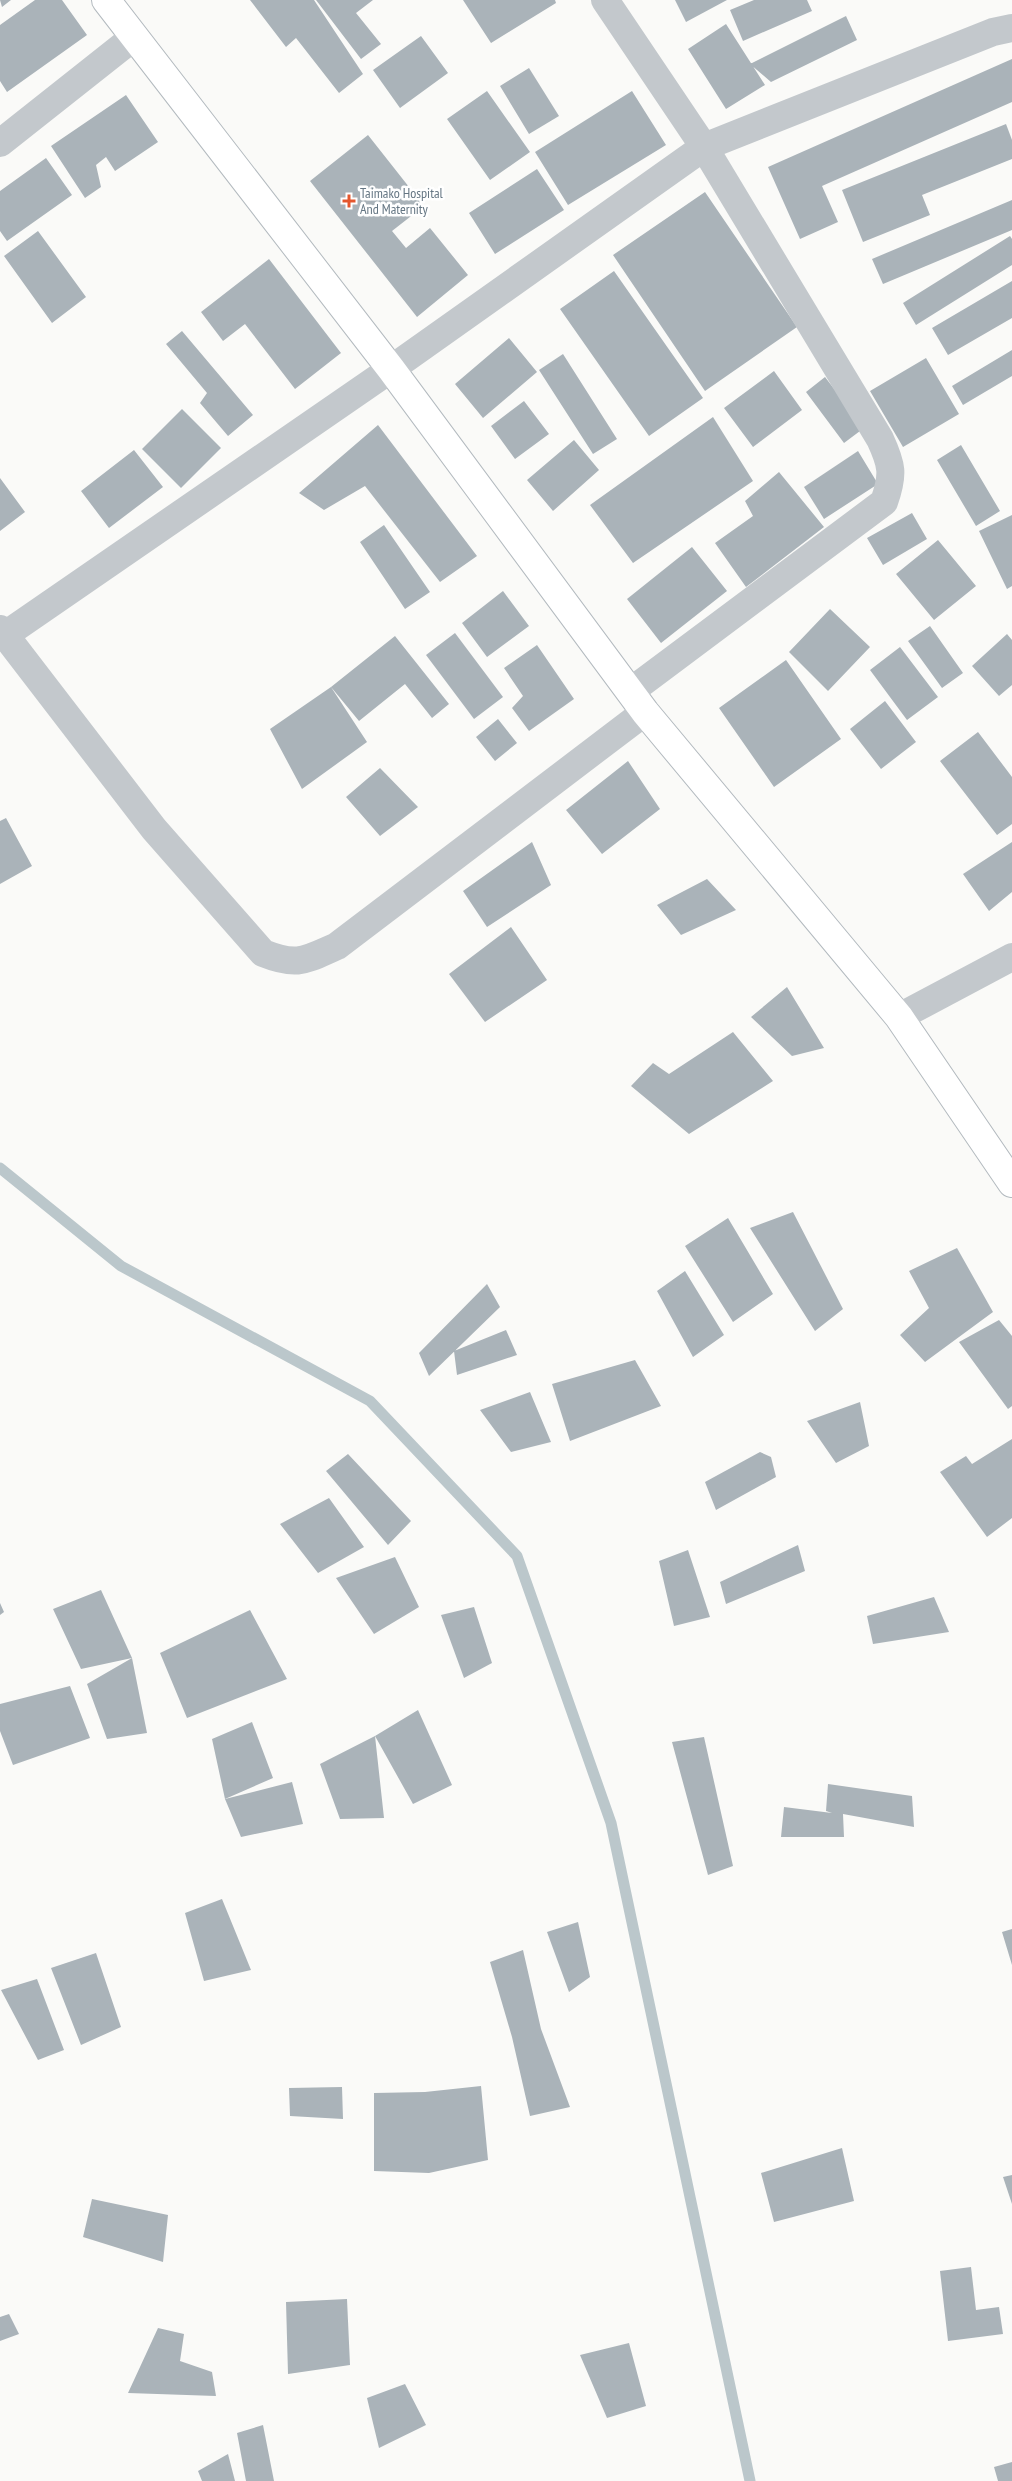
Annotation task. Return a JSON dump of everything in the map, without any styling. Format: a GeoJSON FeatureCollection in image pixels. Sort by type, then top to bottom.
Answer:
{"type":"FeatureCollection","features":[{"type":"Feature","properties":{"kind":"main road"},"geometry":{"type":"LineString","coordinates":[[106,0],[391,369],[638,701],[899,1017],[1012,1183]]}},
{"type":"Feature","properties":{"kind":"street"},"geometry":{"type":"LineString","coordinates":[[605,0],[704,147],[880,439],[890,461],[892,480],[884,502],[337,946],[307,959],[285,962],[263,953],[154,829],[2,632],[391,369],[704,147],[1002,30]]}},
{"type":"Feature","properties":{"kind":"street"},"geometry":{"type":"LineString","coordinates":[[0,143],[134,37]]}},
{"type":"Feature","properties":{"kind":"street"},"geometry":{"type":"LineString","coordinates":[[899,1017],[1012,957]]}},
{"type":"Feature","properties":{"kind":"building"},"geometry":{"type":"Polygon","coordinates":[[[0,0],[11,0],[2,7],[0,0]]]}},
{"type":"Feature","properties":{"kind":"building"},"geometry":{"type":"Polygon","coordinates":[[[35,0],[62,0],[87,35],[7,92],[0,81],[0,25],[35,0]]]}},
{"type":"Feature","properties":{"kind":"building"},"geometry":{"type":"Polygon","coordinates":[[[250,0],[314,0],[363,74],[339,93],[296,38],[286,47],[250,0]]]}},
{"type":"Feature","properties":{"kind":"building"},"geometry":{"type":"Polygon","coordinates":[[[316,0],[373,0],[356,13],[381,44],[361,59],[316,0]]]}},
{"type":"Feature","properties":{"kind":"building"},"geometry":{"type":"Polygon","coordinates":[[[463,0],[555,0],[556,3],[491,43],[463,0]]]}},
{"type":"Feature","properties":{"kind":"building"},"geometry":{"type":"Polygon","coordinates":[[[675,0],[727,0],[686,22],[675,0]]]}},
{"type":"Feature","properties":{"kind":"building"},"geometry":{"type":"Polygon","coordinates":[[[754,0],[807,0],[812,11],[743,41],[730,10],[754,0]]]}},
{"type":"Feature","properties":{"kind":"building"},"geometry":{"type":"Polygon","coordinates":[[[846,16],[857,40],[771,82],[750,64],[846,16]]]}},
{"type":"Feature","properties":{"kind":"building"},"geometry":{"type":"Polygon","coordinates":[[[726,24],[765,85],[726,109],[688,49],[726,24]]]}},
{"type":"Feature","properties":{"kind":"building"},"geometry":{"type":"Polygon","coordinates":[[[421,36],[448,73],[400,108],[373,70],[421,36]]]}},
{"type":"Feature","properties":{"kind":"building"},"geometry":{"type":"Polygon","coordinates":[[[1012,59],[1012,102],[822,186],[838,222],[800,239],[768,167],[1012,59]]]}},
{"type":"Feature","properties":{"kind":"building"},"geometry":{"type":"Polygon","coordinates":[[[529,68],[559,116],[529,134],[500,86],[529,68]]]}},
{"type":"Feature","properties":{"kind":"building"},"geometry":{"type":"Polygon","coordinates":[[[487,91],[530,152],[490,180],[447,119],[487,91]]]}},
{"type":"Feature","properties":{"kind":"building"},"geometry":{"type":"Polygon","coordinates":[[[632,91],[666,145],[568,205],[535,152],[632,91]]]}},
{"type":"Feature","properties":{"kind":"building"},"geometry":{"type":"Polygon","coordinates":[[[126,95],[158,142],[115,171],[106,157],[96,165],[101,187],[85,198],[51,146],[126,95]]]}},
{"type":"Feature","properties":{"kind":"building"},"geometry":{"type":"Polygon","coordinates":[[[1006,124],[1012,140],[1012,159],[922,195],[930,215],[863,242],[842,190],[1006,124]]]}},
{"type":"Feature","properties":{"kind":"building"},"geometry":{"type":"Polygon","coordinates":[[[368,135],[424,206],[392,231],[406,248],[430,228],[468,275],[417,317],[310,181],[368,135]]]}},
{"type":"Feature","properties":{"kind":"building"},"geometry":{"type":"Polygon","coordinates":[[[46,158],[72,195],[7,241],[0,231],[0,191],[46,158]]]}},
{"type":"Feature","properties":{"kind":"building"},"geometry":{"type":"Polygon","coordinates":[[[537,169],[564,210],[495,254],[469,213],[537,169]]]}},
{"type":"Feature","properties":{"kind":"building"},"geometry":{"type":"Polygon","coordinates":[[[705,192],[797,327],[705,391],[613,255],[705,192]]]}},
{"type":"Feature","properties":{"kind":"building"},"geometry":{"type":"Polygon","coordinates":[[[1012,200],[1012,230],[883,284],[872,259],[1012,200]]]}},
{"type":"Feature","properties":{"kind":"building"},"geometry":{"type":"Polygon","coordinates":[[[38,231],[86,297],[52,323],[4,256],[38,231]]]}},
{"type":"Feature","properties":{"kind":"building"},"geometry":{"type":"Polygon","coordinates":[[[1010,236],[1012,239],[1012,265],[916,325],[903,303],[1010,236]]]}},
{"type":"Feature","properties":{"kind":"building"},"geometry":{"type":"Polygon","coordinates":[[[269,259],[341,353],[295,389],[245,324],[223,341],[201,312],[269,259]]]}},
{"type":"Feature","properties":{"kind":"building"},"geometry":{"type":"Polygon","coordinates":[[[614,271],[703,398],[649,436],[560,309],[614,271]]]}},
{"type":"Feature","properties":{"kind":"building"},"geometry":{"type":"Polygon","coordinates":[[[1012,281],[1012,318],[948,355],[932,328],[1012,281]]]}},
{"type":"Feature","properties":{"kind":"building"},"geometry":{"type":"Polygon","coordinates":[[[182,331],[253,415],[228,436],[200,403],[207,393],[166,344],[182,331]]]}},
{"type":"Feature","properties":{"kind":"building"},"geometry":{"type":"Polygon","coordinates":[[[509,338],[537,372],[483,418],[455,384],[509,338]]]}},
{"type":"Feature","properties":{"kind":"building"},"geometry":{"type":"Polygon","coordinates":[[[1012,350],[1012,376],[963,405],[952,386],[1012,350]]]}},
{"type":"Feature","properties":{"kind":"building"},"geometry":{"type":"Polygon","coordinates":[[[563,354],[617,439],[593,454],[539,370],[563,354]]]}},
{"type":"Feature","properties":{"kind":"building"},"geometry":{"type":"Polygon","coordinates":[[[926,358],[959,414],[903,447],[870,391],[926,358]]]}},
{"type":"Feature","properties":{"kind":"building"},"geometry":{"type":"Polygon","coordinates":[[[774,371],[802,410],[753,447],[724,408],[774,371]]]}},
{"type":"Feature","properties":{"kind":"building"},"geometry":{"type":"Polygon","coordinates":[[[825,377],[864,428],[844,443],[806,392],[825,377]]]}},
{"type":"Feature","properties":{"kind":"building"},"geometry":{"type":"Polygon","coordinates":[[[524,401],[549,434],[515,459],[491,426],[524,401]]]}},
{"type":"Feature","properties":{"kind":"building"},"geometry":{"type":"Polygon","coordinates":[[[182,409],[221,448],[181,488],[142,449],[182,409]]]}},
{"type":"Feature","properties":{"kind":"building"},"geometry":{"type":"Polygon","coordinates":[[[713,417],[753,481],[633,563],[590,505],[713,417]]]}},
{"type":"Feature","properties":{"kind":"building"},"geometry":{"type":"Polygon","coordinates":[[[378,425],[477,556],[440,582],[365,486],[324,510],[299,493],[378,425]]]}},
{"type":"Feature","properties":{"kind":"building"},"geometry":{"type":"Polygon","coordinates":[[[574,440],[599,470],[553,511],[527,480],[574,440]]]}},
{"type":"Feature","properties":{"kind":"building"},"geometry":{"type":"Polygon","coordinates":[[[961,445],[1000,511],[976,526],[937,460],[961,445]]]}},
{"type":"Feature","properties":{"kind":"building"},"geometry":{"type":"Polygon","coordinates":[[[134,450],[163,487],[109,528],[81,491],[134,450]]]}},
{"type":"Feature","properties":{"kind":"building"},"geometry":{"type":"Polygon","coordinates":[[[858,451],[878,484],[824,519],[804,487],[858,451]]]}},
{"type":"Feature","properties":{"kind":"building"},"geometry":{"type":"Polygon","coordinates":[[[779,472],[824,527],[746,587],[715,543],[753,516],[745,501],[779,472]]]}},
{"type":"Feature","properties":{"kind":"building"},"geometry":{"type":"Polygon","coordinates":[[[0,478],[25,512],[0,531],[0,478]]]}},
{"type":"Feature","properties":{"kind":"building"},"geometry":{"type":"Polygon","coordinates":[[[912,513],[927,539],[883,565],[867,538],[912,513]]]}},
{"type":"Feature","properties":{"kind":"building"},"geometry":{"type":"Polygon","coordinates":[[[1012,515],[1012,586],[1007,589],[979,531],[1012,515]]]}},
{"type":"Feature","properties":{"kind":"building"},"geometry":{"type":"Polygon","coordinates":[[[384,525],[430,592],[405,609],[360,542],[384,525]]]}},
{"type":"Feature","properties":{"kind":"building"},"geometry":{"type":"Polygon","coordinates":[[[938,540],[976,586],[934,620],[896,574],[938,540]]]}},
{"type":"Feature","properties":{"kind":"building"},"geometry":{"type":"Polygon","coordinates":[[[692,547],[727,591],[661,643],[627,599],[692,547]]]}},
{"type":"Feature","properties":{"kind":"building"},"geometry":{"type":"Polygon","coordinates":[[[503,591],[529,626],[487,657],[462,623],[503,591]]]}},
{"type":"Feature","properties":{"kind":"building"},"geometry":{"type":"Polygon","coordinates":[[[830,609],[870,647],[828,691],[789,652],[830,609]]]}},
{"type":"Feature","properties":{"kind":"building"},"geometry":{"type":"Polygon","coordinates":[[[930,626],[963,673],[942,688],[908,641],[930,626]]]}},
{"type":"Feature","properties":{"kind":"building"},"geometry":{"type":"Polygon","coordinates":[[[455,633],[503,697],[474,719],[426,655],[455,633]]]}},
{"type":"Feature","properties":{"kind":"building"},"geometry":{"type":"Polygon","coordinates":[[[1007,634],[1012,640],[1012,685],[999,696],[972,666],[1007,634]]]}},
{"type":"Feature","properties":{"kind":"building"},"geometry":{"type":"Polygon","coordinates":[[[395,636],[449,704],[432,718],[405,684],[359,721],[331,687],[395,636]]]}},
{"type":"Feature","properties":{"kind":"building"},"geometry":{"type":"Polygon","coordinates":[[[537,645],[574,699],[529,731],[512,708],[523,696],[504,668],[537,645]]]}},
{"type":"Feature","properties":{"kind":"building"},"geometry":{"type":"Polygon","coordinates":[[[900,647],[938,697],[907,720],[870,670],[900,647]]]}},
{"type":"Feature","properties":{"kind":"building"},"geometry":{"type":"Polygon","coordinates":[[[786,660],[841,739],[774,787],[719,708],[786,660]]]}},
{"type":"Feature","properties":{"kind":"building"},"geometry":{"type":"Polygon","coordinates":[[[331,687],[367,742],[302,789],[270,729],[331,687]]]}},
{"type":"Feature","properties":{"kind":"building"},"geometry":{"type":"Polygon","coordinates":[[[885,701],[916,742],[881,769],[850,729],[885,701]]]}},
{"type":"Feature","properties":{"kind":"building"},"geometry":{"type":"Polygon","coordinates":[[[498,719],[517,743],[495,761],[476,737],[498,719]]]}},
{"type":"Feature","properties":{"kind":"building"},"geometry":{"type":"Polygon","coordinates":[[[978,732],[1012,777],[1012,824],[997,835],[940,761],[978,732]]]}},
{"type":"Feature","properties":{"kind":"building"},"geometry":{"type":"Polygon","coordinates":[[[628,761],[660,809],[602,854],[566,810],[628,761]]]}},
{"type":"Feature","properties":{"kind":"building"},"geometry":{"type":"Polygon","coordinates":[[[380,768],[418,807],[380,836],[346,797],[380,768]]]}},
{"type":"Feature","properties":{"kind":"building"},"geometry":{"type":"Polygon","coordinates":[[[6,818],[32,866],[0,884],[0,821],[6,818]]]}},
{"type":"Feature","properties":{"kind":"building"},"geometry":{"type":"Polygon","coordinates":[[[532,842],[551,885],[487,927],[463,891],[532,842]]]}},
{"type":"Feature","properties":{"kind":"building"},"geometry":{"type":"Polygon","coordinates":[[[1012,842],[1012,892],[989,911],[963,874],[1012,842]]]}},
{"type":"Feature","properties":{"kind":"building"},"geometry":{"type":"Polygon","coordinates":[[[707,879],[736,910],[681,935],[657,905],[707,879]]]}},
{"type":"Feature","properties":{"kind":"building"},"geometry":{"type":"Polygon","coordinates":[[[511,927],[547,980],[485,1022],[449,974],[511,927]]]}},
{"type":"Feature","properties":{"kind":"building"},"geometry":{"type":"Polygon","coordinates":[[[787,987],[824,1048],[792,1056],[751,1017],[787,987]]]}},
{"type":"Feature","properties":{"kind":"building"},"geometry":{"type":"Polygon","coordinates":[[[733,1032],[773,1081],[689,1134],[631,1086],[653,1063],[669,1074],[733,1032]]]}},
{"type":"Feature","properties":{"kind":"building"},"geometry":{"type":"Polygon","coordinates":[[[793,1212],[843,1309],[815,1331],[750,1228],[793,1212]]]}},
{"type":"Feature","properties":{"kind":"building"},"geometry":{"type":"Polygon","coordinates":[[[728,1218],[773,1294],[733,1322],[685,1246],[728,1218]]]}},
{"type":"Feature","properties":{"kind":"building"},"geometry":{"type":"Polygon","coordinates":[[[957,1248],[993,1312],[925,1362],[900,1335],[929,1308],[909,1271],[957,1248]]]}},
{"type":"Feature","properties":{"kind":"building"},"geometry":{"type":"Polygon","coordinates":[[[685,1271],[724,1335],[693,1357],[657,1291],[685,1271]]]}},
{"type":"Feature","properties":{"kind":"building"},"geometry":{"type":"Polygon","coordinates":[[[487,1284],[500,1307],[429,1376],[419,1353],[487,1284]]]}},
{"type":"Feature","properties":{"kind":"building"},"geometry":{"type":"Polygon","coordinates":[[[999,1320],[1012,1336],[1012,1406],[1008,1409],[959,1342],[999,1320]]]}},
{"type":"Feature","properties":{"kind":"building"},"geometry":{"type":"Polygon","coordinates":[[[506,1330],[517,1355],[457,1375],[454,1351],[506,1330]]]}},
{"type":"Feature","properties":{"kind":"building"},"geometry":{"type":"Polygon","coordinates":[[[635,1360],[661,1406],[570,1441],[552,1384],[635,1360]]]}},
{"type":"Feature","properties":{"kind":"building"},"geometry":{"type":"Polygon","coordinates":[[[530,1392],[551,1442],[511,1452],[480,1410],[530,1392]]]}},
{"type":"Feature","properties":{"kind":"building"},"geometry":{"type":"Polygon","coordinates":[[[860,1402],[869,1446],[836,1463],[807,1421],[860,1402]]]}},
{"type":"Feature","properties":{"kind":"building"},"geometry":{"type":"Polygon","coordinates":[[[1012,1439],[1012,1518],[987,1537],[940,1472],[966,1456],[972,1464],[1012,1439]]]}},
{"type":"Feature","properties":{"kind":"building"},"geometry":{"type":"Polygon","coordinates":[[[760,1452],[771,1457],[776,1477],[716,1510],[705,1482],[760,1452]]]}},
{"type":"Feature","properties":{"kind":"building"},"geometry":{"type":"Polygon","coordinates":[[[348,1454],[411,1521],[388,1545],[326,1471],[348,1454]]]}},
{"type":"Feature","properties":{"kind":"building"},"geometry":{"type":"Polygon","coordinates":[[[329,1498],[364,1547],[318,1573],[280,1524],[329,1498]]]}},
{"type":"Feature","properties":{"kind":"building"},"geometry":{"type":"Polygon","coordinates":[[[798,1545],[805,1571],[726,1604],[720,1582],[798,1545]]]}},
{"type":"Feature","properties":{"kind":"building"},"geometry":{"type":"Polygon","coordinates":[[[688,1550],[710,1617],[674,1626],[659,1561],[688,1550]]]}},
{"type":"Feature","properties":{"kind":"building"},"geometry":{"type":"Polygon","coordinates":[[[395,1557],[419,1607],[374,1634],[336,1578],[395,1557]]]}},
{"type":"Feature","properties":{"kind":"building"},"geometry":{"type":"Polygon","coordinates":[[[101,1590],[132,1658],[81,1669],[53,1609],[101,1590]]]}},
{"type":"Feature","properties":{"kind":"building"},"geometry":{"type":"Polygon","coordinates":[[[934,1597],[949,1632],[873,1644],[867,1616],[934,1597]]]}},
{"type":"Feature","properties":{"kind":"building"},"geometry":{"type":"Polygon","coordinates":[[[0,1603],[4,1612],[0,1615],[0,1603]]]}},
{"type":"Feature","properties":{"kind":"building"},"geometry":{"type":"Polygon","coordinates":[[[474,1607],[492,1663],[464,1678],[441,1615],[474,1607]]]}},
{"type":"Feature","properties":{"kind":"building"},"geometry":{"type":"Polygon","coordinates":[[[250,1610],[287,1679],[187,1718],[160,1653],[250,1610]]]}},
{"type":"Feature","properties":{"kind":"building"},"geometry":{"type":"Polygon","coordinates":[[[132,1658],[147,1733],[107,1739],[87,1684],[132,1658]]]}},
{"type":"Feature","properties":{"kind":"building"},"geometry":{"type":"Polygon","coordinates":[[[70,1686],[90,1738],[13,1765],[0,1731],[0,1704],[70,1686]]]}},
{"type":"Feature","properties":{"kind":"building"},"geometry":{"type":"Polygon","coordinates":[[[418,1710],[452,1785],[413,1804],[375,1736],[418,1710]]]}},
{"type":"Feature","properties":{"kind":"building"},"geometry":{"type":"Polygon","coordinates":[[[252,1722],[273,1778],[225,1799],[212,1739],[252,1722]]]}},
{"type":"Feature","properties":{"kind":"building"},"geometry":{"type":"Polygon","coordinates":[[[375,1736],[384,1818],[340,1819],[320,1764],[375,1736]]]}},
{"type":"Feature","properties":{"kind":"building"},"geometry":{"type":"Polygon","coordinates":[[[704,1737],[733,1866],[708,1875],[672,1742],[704,1737]]]}},
{"type":"Feature","properties":{"kind":"building"},"geometry":{"type":"Polygon","coordinates":[[[292,1782],[303,1824],[241,1837],[225,1799],[292,1782]]]}},
{"type":"Feature","properties":{"kind":"building"},"geometry":{"type":"Polygon","coordinates":[[[828,1784],[912,1796],[914,1827],[843,1814],[844,1837],[781,1837],[784,1807],[832,1813],[826,1811],[828,1784]]]}},
{"type":"Feature","properties":{"kind":"building"},"geometry":{"type":"Polygon","coordinates":[[[222,1899],[251,1970],[204,1981],[185,1913],[222,1899]]]}},
{"type":"Feature","properties":{"kind":"building"},"geometry":{"type":"Polygon","coordinates":[[[578,1922],[590,1977],[569,1992],[547,1932],[578,1922]]]}},
{"type":"Feature","properties":{"kind":"building"},"geometry":{"type":"Polygon","coordinates":[[[1012,1929],[1012,1965],[1002,1932],[1012,1929]]]}},
{"type":"Feature","properties":{"kind":"building"},"geometry":{"type":"Polygon","coordinates":[[[523,1950],[541,2029],[570,2107],[530,2116],[512,2037],[490,1962],[523,1950]]]}},
{"type":"Feature","properties":{"kind":"building"},"geometry":{"type":"Polygon","coordinates":[[[96,1953],[121,2027],[81,2045],[51,1968],[96,1953]]]}},
{"type":"Feature","properties":{"kind":"building"},"geometry":{"type":"Polygon","coordinates":[[[37,1979],[64,2050],[38,2060],[1,1990],[37,1979]]]}},
{"type":"Feature","properties":{"kind":"building"},"geometry":{"type":"Polygon","coordinates":[[[481,2086],[488,2160],[429,2173],[374,2171],[374,2093],[425,2092],[481,2086]]]}},
{"type":"Feature","properties":{"kind":"building"},"geometry":{"type":"Polygon","coordinates":[[[342,2087],[343,2119],[290,2116],[289,2088],[342,2087]]]}},
{"type":"Feature","properties":{"kind":"building"},"geometry":{"type":"Polygon","coordinates":[[[842,2148],[854,2201],[774,2222],[761,2173],[842,2148]]]}},
{"type":"Feature","properties":{"kind":"building"},"geometry":{"type":"Polygon","coordinates":[[[1012,2175],[1012,2204],[1003,2177],[1012,2175]]]}},
{"type":"Feature","properties":{"kind":"building"},"geometry":{"type":"Polygon","coordinates":[[[92,2199],[168,2215],[163,2262],[83,2237],[92,2199]]]}},
{"type":"Feature","properties":{"kind":"building"},"geometry":{"type":"Polygon","coordinates":[[[971,2267],[976,2310],[999,2307],[1003,2334],[948,2341],[940,2271],[971,2267]]]}},
{"type":"Feature","properties":{"kind":"building"},"geometry":{"type":"Polygon","coordinates":[[[347,2299],[350,2365],[288,2374],[286,2302],[347,2299]]]}},
{"type":"Feature","properties":{"kind":"building"},"geometry":{"type":"Polygon","coordinates":[[[9,2314],[19,2334],[0,2341],[0,2317],[9,2314]]]}},
{"type":"Feature","properties":{"kind":"building"},"geometry":{"type":"Polygon","coordinates":[[[158,2328],[184,2334],[180,2361],[212,2372],[216,2396],[128,2393],[158,2328]]]}},
{"type":"Feature","properties":{"kind":"building"},"geometry":{"type":"Polygon","coordinates":[[[629,2343],[646,2406],[607,2418],[580,2355],[629,2343]]]}},
{"type":"Feature","properties":{"kind":"building"},"geometry":{"type":"Polygon","coordinates":[[[405,2384],[426,2425],[379,2448],[367,2398],[405,2384]]]}},
{"type":"Feature","properties":{"kind":"building"},"geometry":{"type":"Polygon","coordinates":[[[263,2425],[274,2481],[246,2481],[237,2433],[263,2425]]]}},
{"type":"Feature","properties":{"kind":"building"},"geometry":{"type":"Polygon","coordinates":[[[228,2454],[235,2481],[202,2481],[198,2471],[228,2454]]]}},
{"type":"Feature","properties":{"kind":"building"},"geometry":{"type":"Polygon","coordinates":[[[1012,2462],[1012,2481],[998,2481],[994,2467],[1012,2462]]]}},
{"type":"Feature","properties":{"kind":"waterway"},"geometry":{"type":"LineString","coordinates":[[0,1168],[121,1266],[370,1401],[517,1556],[611,1823],[750,2481]]}},
{"type":"Feature","properties":{"kind":"place","name":"Taimako Hospital And Maternity"},"geometry":{"type":"Point","coordinates":[349,201]}}]}
